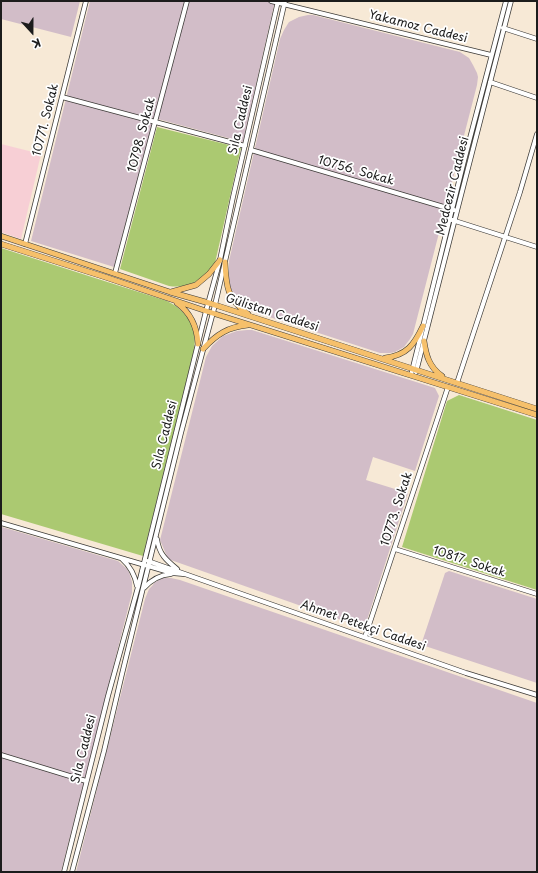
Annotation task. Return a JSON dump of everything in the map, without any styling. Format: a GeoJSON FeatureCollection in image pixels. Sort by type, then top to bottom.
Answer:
{"type":"FeatureCollection","features":[{"type":"Feature","properties":{"kind":"main road","name":"Gülistan Caddesi"},"geometry":{"type":"LineString","coordinates":[[1,236],[170,292],[382,358],[537,409]]}},
{"type":"Feature","properties":{"kind":"main road","name":"Gülistan Caddesi"},"geometry":{"type":"LineString","coordinates":[[1,244],[212,313],[537,415]]}},
{"type":"Feature","properties":{"kind":"main road"},"geometry":{"type":"LineString","coordinates":[[170,292],[196,285],[222,261]]}},
{"type":"Feature","properties":{"kind":"main road"},"geometry":{"type":"LineString","coordinates":[[222,261],[228,291],[241,309],[252,317]]}},
{"type":"Feature","properties":{"kind":"main road"},"geometry":{"type":"LineString","coordinates":[[171,299],[184,308],[190,316],[197,332],[198,344]]}},
{"type":"Feature","properties":{"kind":"main road"},"geometry":{"type":"LineString","coordinates":[[203,349],[219,334],[228,329],[249,324]]}},
{"type":"Feature","properties":{"kind":"main road"},"geometry":{"type":"LineString","coordinates":[[382,358],[395,356],[409,349],[423,326]]}},
{"type":"Feature","properties":{"kind":"main road"},"geometry":{"type":"LineString","coordinates":[[424,341],[425,351],[430,365],[436,372],[447,380]]}},
{"type":"Feature","properties":{"kind":"street","name":"10771. Sokak"},"geometry":{"type":"LineString","coordinates":[[25,244],[86,1]]}},
{"type":"Feature","properties":{"kind":"street","name":"10798. Sokak"},"geometry":{"type":"LineString","coordinates":[[115,274],[187,1]]}},
{"type":"Feature","properties":{"kind":"street","name":"Yakamoz Caddesi"},"geometry":{"type":"LineString","coordinates":[[271,1],[285,3],[492,55]]}},
{"type":"Feature","properties":{"kind":"street","name":"Medcezir Caddesi"},"geometry":{"type":"LineString","coordinates":[[413,376],[424,341],[454,210],[506,1]]}},
{"type":"Feature","properties":{"kind":"street","name":"Medcezir Caddesi"},"geometry":{"type":"LineString","coordinates":[[454,210],[511,1]]}},
{"type":"Feature","properties":{"kind":"street","name":"Sıla Caddesi"},"geometry":{"type":"LineString","coordinates":[[72,872],[104,751],[179,440],[215,305],[222,261],[245,146],[278,2]]}},
{"type":"Feature","properties":{"kind":"street"},"geometry":{"type":"LineString","coordinates":[[222,261],[251,150],[285,3]]}},
{"type":"Feature","properties":{"kind":"street"},"geometry":{"type":"LineString","coordinates":[[499,28],[537,39]]}},
{"type":"Feature","properties":{"kind":"street"},"geometry":{"type":"LineString","coordinates":[[490,82],[537,98]]}},
{"type":"Feature","properties":{"kind":"street"},"geometry":{"type":"LineString","coordinates":[[62,96],[245,146]]}},
{"type":"Feature","properties":{"kind":"street"},"geometry":{"type":"LineString","coordinates":[[456,383],[520,192],[537,134]]}},
{"type":"Feature","properties":{"kind":"street","name":"10756. Sokak"},"geometry":{"type":"LineString","coordinates":[[251,150],[454,210]]}},
{"type":"Feature","properties":{"kind":"street"},"geometry":{"type":"LineString","coordinates":[[452,220],[537,247]]}},
{"type":"Feature","properties":{"kind":"street","name":"Medcezir Caddesi"},"geometry":{"type":"LineString","coordinates":[[415,369],[423,326],[452,220]]}},
{"type":"Feature","properties":{"kind":"street","name":"Sıla Caddesi"},"geometry":{"type":"LineString","coordinates":[[64,872],[108,696],[145,560],[206,311],[222,261]]}},
{"type":"Feature","properties":{"kind":"street","name":"10773. Sokak"},"geometry":{"type":"LineString","coordinates":[[365,638],[448,387]]}},
{"type":"Feature","properties":{"kind":"street","name":"Ahmet Petekçi Caddesi"},"geometry":{"type":"LineString","coordinates":[[1,523],[143,565],[178,572]]}},
{"type":"Feature","properties":{"kind":"street"},"geometry":{"type":"LineString","coordinates":[[156,536],[158,548],[165,559],[178,572]]}},
{"type":"Feature","properties":{"kind":"street","name":"10817. Sokak"},"geometry":{"type":"LineString","coordinates":[[395,549],[537,594]]}},
{"type":"Feature","properties":{"kind":"street"},"geometry":{"type":"LineString","coordinates":[[120,558],[125,562],[131,571],[138,587]]}},
{"type":"Feature","properties":{"kind":"street","name":"Ahmet Petekçi Caddesi"},"geometry":{"type":"LineString","coordinates":[[145,560],[466,673],[537,695]]}},
{"type":"Feature","properties":{"kind":"street"},"geometry":{"type":"LineString","coordinates":[[144,588],[148,583],[161,576],[178,572]]}},
{"type":"Feature","properties":{"kind":"street"},"geometry":{"type":"LineString","coordinates":[[1,755],[86,781]]}},
{"type":"Feature","properties":{"kind":"shaded area"},"geometry":{"type":"Polygon","coordinates":[[[1,1],[80,1],[71,37],[1,19],[1,1]]]}},
{"type":"Feature","properties":{"kind":"shaded area"},"geometry":{"type":"Polygon","coordinates":[[[90,1],[275,1],[243,142],[154,118],[114,267],[31,241],[90,1]]]}},
{"type":"Feature","properties":{"kind":"shaded area"},"geometry":{"type":"Polygon","coordinates":[[[308,15],[460,52],[469,58],[477,73],[477,85],[413,334],[404,347],[395,352],[380,353],[251,311],[236,297],[230,287],[229,261],[280,39],[289,22],[299,17],[308,15]]]}},
{"type":"Feature","properties":{"kind":"shaded area"},"geometry":{"type":"Polygon","coordinates":[[[1,144],[41,154],[21,239],[1,232],[1,144]]]}},
{"type":"Feature","properties":{"kind":"shaded area"},"geometry":{"type":"Polygon","coordinates":[[[252,330],[435,388],[439,396],[415,471],[373,457],[366,480],[408,493],[366,623],[358,626],[168,559],[160,540],[206,357],[212,346],[223,336],[237,331],[252,330]]]}},
{"type":"Feature","properties":{"kind":"shaded area"},"geometry":{"type":"Polygon","coordinates":[[[1,527],[118,561],[129,572],[132,582],[132,593],[61,872],[1,872],[1,527]]]}},
{"type":"Feature","properties":{"kind":"shaded area"},"geometry":{"type":"Polygon","coordinates":[[[449,571],[537,599],[537,683],[425,646],[422,642],[445,573],[449,571]]]}},
{"type":"Feature","properties":{"kind":"shaded area"},"geometry":{"type":"Polygon","coordinates":[[[163,578],[180,580],[537,703],[537,872],[76,872],[145,599],[149,589],[155,582],[163,578]]]}},
{"type":"Feature","properties":{"kind":"green space"},"geometry":{"type":"Polygon","coordinates":[[[157,127],[241,148],[215,263],[201,279],[189,285],[176,287],[169,286],[120,269],[157,127]]]}},
{"type":"Feature","properties":{"kind":"green space"},"geometry":{"type":"Polygon","coordinates":[[[1,248],[167,301],[180,310],[190,321],[194,334],[194,350],[143,556],[1,514],[1,248]]]}},
{"type":"Feature","properties":{"kind":"green space"},"geometry":{"type":"Polygon","coordinates":[[[459,395],[537,420],[537,590],[402,547],[447,401],[459,395]]]}}]}
